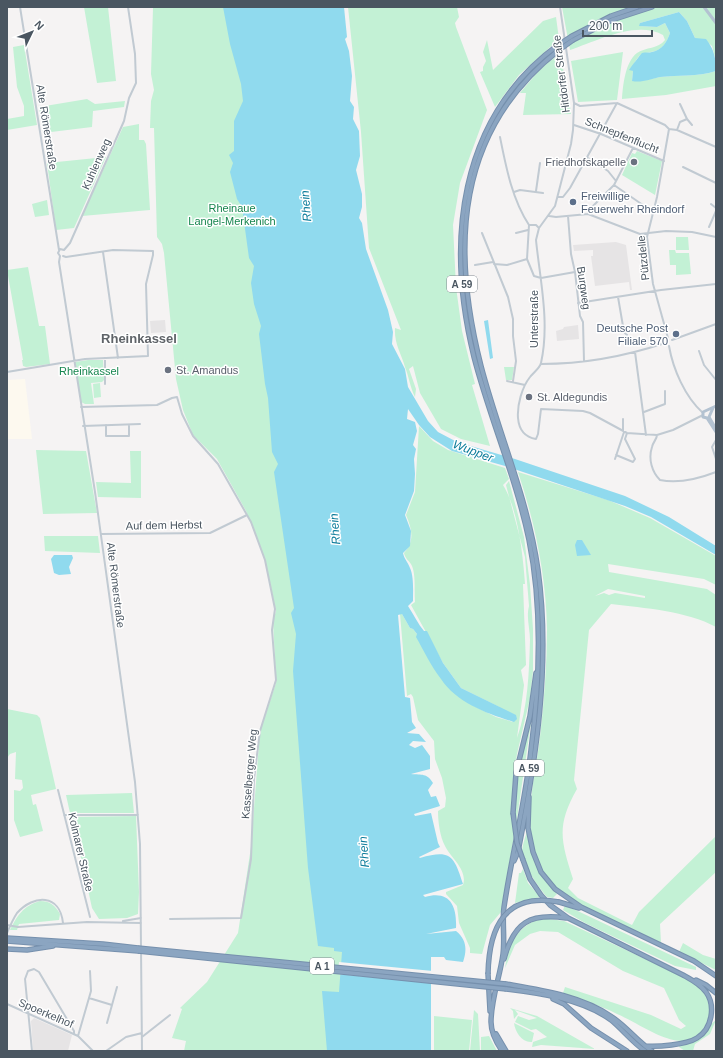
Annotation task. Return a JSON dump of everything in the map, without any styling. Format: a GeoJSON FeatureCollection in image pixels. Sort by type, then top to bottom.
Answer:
{"type":"FeatureCollection","features":[{"type":"Feature","properties":{"kind":"highway"},"geometry":{"type":"LineString","coordinates":[[622,11],[627,7]]}},
{"type":"Feature","properties":{"kind":"highway","name":"A 59"},"geometry":{"type":"LineString","coordinates":[[506,1051],[497,1037],[492,1022],[506,946],[505,909],[529,788],[542,679],[542,601],[534,549],[504,438],[481,367],[471,319],[465,262],[466,210],[475,171],[484,146],[495,124],[522,85],[545,62],[573,38],[622,11],[637,7]]}},
{"type":"Feature","properties":{"kind":"highway","name":"A 59"},"geometry":{"type":"LineString","coordinates":[[502,1051],[495,1039],[491,1022],[503,953],[504,911],[531,751],[538,676],[538,609],[533,560],[519,492],[499,437],[474,358],[463,294],[460,241],[463,202],[474,160],[494,118],[519,83],[542,59],[558,45],[612,20],[652,7]]}},
{"type":"Feature","properties":{"kind":"highway"},"geometry":{"type":"LineString","coordinates":[[538,656],[530,716],[516,773],[513,813],[522,860],[530,879],[540,895],[550,905],[568,918],[706,985],[716,994]]}},
{"type":"Feature","properties":{"kind":"highway","name":"A 59"},"geometry":{"type":"LineString","coordinates":[[529,788],[528,828],[533,852],[541,872],[555,889],[564,897],[694,961],[716,976]]}},
{"type":"Feature","properties":{"kind":"highway"},"geometry":{"type":"LineString","coordinates":[[491,1022],[488,974],[492,938],[503,917],[514,908],[528,902],[544,900],[559,902],[606,919]]}},
{"type":"Feature","properties":{"kind":"highway"},"geometry":{"type":"LineString","coordinates":[[504,960],[509,941],[522,924],[542,916],[568,918]]}},
{"type":"Feature","properties":{"kind":"highway","name":"A 1"},"geometry":{"type":"LineString","coordinates":[[8,938],[103,944],[138,950]]}},
{"type":"Feature","properties":{"kind":"highway","name":"A 1"},"geometry":{"type":"LineString","coordinates":[[8,938],[548,992],[600,1009],[622,1023],[652,1051]]}},
{"type":"Feature","properties":{"kind":"highway","name":"A 1"},"geometry":{"type":"LineString","coordinates":[[7,949],[27,950],[70,945]]}},
{"type":"Feature","properties":{"kind":"highway"},"geometry":{"type":"LineString","coordinates":[[645,1046],[692,1040],[701,1035],[707,1028],[712,1014],[709,998],[699,985],[683,975]]}},
{"type":"Feature","properties":{"kind":"highway","name":"A 1"},"geometry":{"type":"LineString","coordinates":[[506,987],[565,1000],[599,1013],[618,1026],[645,1051]]}},
{"type":"Feature","properties":{"kind":"highway"},"geometry":{"type":"LineString","coordinates":[[540,994],[564,1004],[591,1028],[627,1051]]}},
{"type":"Feature","properties":{"kind":"main road"},"geometry":{"type":"LineString","coordinates":[[704,7],[716,23]]}},
{"type":"Feature","properties":{"kind":"main road"},"geometry":{"type":"LineString","coordinates":[[706,414],[714,407]]}},
{"type":"Feature","properties":{"kind":"main road"},"geometry":{"type":"LineString","coordinates":[[706,414],[716,429]]}},
{"type":"Feature","properties":{"kind":"main road"},"geometry":{"type":"LineString","coordinates":[[706,414],[716,432]]}},
{"type":"Feature","properties":{"kind":"street","name":"Alte Römerstraße"},"geometry":{"type":"LineString","coordinates":[[20,7],[59,250],[58,253],[62,256]]}},
{"type":"Feature","properties":{"kind":"street","name":"Kuhlenweg"},"geometry":{"type":"LineString","coordinates":[[64,250],[70,243],[124,121],[129,98],[136,81],[128,7]]}},
{"type":"Feature","properties":{"kind":"street","name":"Hitdorfer Straße"},"geometry":{"type":"LineString","coordinates":[[539,228],[555,206],[571,144],[574,125],[574,104],[560,7]]}},
{"type":"Feature","properties":{"kind":"street"},"geometry":{"type":"LineString","coordinates":[[574,104],[580,106],[617,103],[665,125],[669,129],[677,130],[716,147]]}},
{"type":"Feature","properties":{"kind":"street"},"geometry":{"type":"LineString","coordinates":[[558,197],[563,197],[567,192],[588,158],[617,103]]}},
{"type":"Feature","properties":{"kind":"street"},"geometry":{"type":"LineString","coordinates":[[680,104],[685,111],[687,119],[692,124]]}},
{"type":"Feature","properties":{"kind":"street"},"geometry":{"type":"LineString","coordinates":[[677,130],[680,122],[687,119]]}},
{"type":"Feature","properties":{"kind":"street","name":"Schnepfenflucht"},"geometry":{"type":"LineString","coordinates":[[574,125],[601,134],[664,161]]}},
{"type":"Feature","properties":{"kind":"street","name":"Pützdelle"},"geometry":{"type":"LineString","coordinates":[[668,338],[655,291],[647,233],[664,161],[669,129]]}},
{"type":"Feature","properties":{"kind":"street"},"geometry":{"type":"LineString","coordinates":[[500,137],[509,181],[529,225],[536,225],[539,228]]}},
{"type":"Feature","properties":{"kind":"street"},"geometry":{"type":"LineString","coordinates":[[588,214],[590,209],[614,185],[633,148]]}},
{"type":"Feature","properties":{"kind":"street"},"geometry":{"type":"LineString","coordinates":[[588,158],[608,171],[616,182]]}},
{"type":"Feature","properties":{"kind":"street"},"geometry":{"type":"LineString","coordinates":[[536,191],[540,163]]}},
{"type":"Feature","properties":{"kind":"street"},"geometry":{"type":"LineString","coordinates":[[683,167],[716,183]]}},
{"type":"Feature","properties":{"kind":"street"},"geometry":{"type":"LineString","coordinates":[[614,185],[653,212]]}},
{"type":"Feature","properties":{"kind":"street"},"geometry":{"type":"LineString","coordinates":[[514,192],[520,190],[544,193]]}},
{"type":"Feature","properties":{"kind":"street"},"geometry":{"type":"LineString","coordinates":[[711,204],[716,208]]}},
{"type":"Feature","properties":{"kind":"street"},"geometry":{"type":"LineString","coordinates":[[709,227],[716,211]]}},
{"type":"Feature","properties":{"kind":"street"},"geometry":{"type":"LineString","coordinates":[[549,216],[588,214],[640,234],[666,231],[692,232],[716,236]]}},
{"type":"Feature","properties":{"kind":"street","name":"Burgweg"},"geometry":{"type":"LineString","coordinates":[[568,216],[571,254],[575,272],[578,303],[583,322],[584,361]]}},
{"type":"Feature","properties":{"kind":"street","name":"Unterstraße"},"geometry":{"type":"LineString","coordinates":[[529,225],[527,259],[534,276],[541,278]]}},
{"type":"Feature","properties":{"kind":"street","name":"Unterstraße"},"geometry":{"type":"LineString","coordinates":[[539,228],[536,240],[541,278],[544,338],[541,364],[525,385],[518,414],[518,422],[522,433],[536,440],[541,409],[586,412],[624,432]]}},
{"type":"Feature","properties":{"kind":"street"},"geometry":{"type":"LineString","coordinates":[[516,233],[528,230]]}},
{"type":"Feature","properties":{"kind":"street"},"geometry":{"type":"LineString","coordinates":[[482,233],[508,297],[513,319],[513,336],[516,361],[513,381]]}},
{"type":"Feature","properties":{"kind":"street"},"geometry":{"type":"LineString","coordinates":[[59,250],[64,250]]}},
{"type":"Feature","properties":{"kind":"street","name":"Alte Römerstraße"},"geometry":{"type":"LineString","coordinates":[[64,250],[59,262],[83,426],[101,534],[138,815],[141,918],[142,1051]]}},
{"type":"Feature","properties":{"kind":"street"},"geometry":{"type":"LineString","coordinates":[[7,372],[74,361],[148,356],[146,284],[154,255],[153,251],[103,252],[66,257],[62,256]]}},
{"type":"Feature","properties":{"kind":"street"},"geometry":{"type":"LineString","coordinates":[[103,252],[118,358]]}},
{"type":"Feature","properties":{"kind":"street"},"geometry":{"type":"LineString","coordinates":[[475,265],[493,263],[507,265],[527,259]]}},
{"type":"Feature","properties":{"kind":"street"},"geometry":{"type":"LineString","coordinates":[[541,278],[575,272]]}},
{"type":"Feature","properties":{"kind":"street"},"geometry":{"type":"LineString","coordinates":[[578,303],[655,291],[716,284]]}},
{"type":"Feature","properties":{"kind":"street"},"geometry":{"type":"LineString","coordinates":[[618,297],[624,332],[627,335]]}},
{"type":"Feature","properties":{"kind":"street"},"geometry":{"type":"LineString","coordinates":[[541,364],[584,361],[635,352],[665,343],[665,340],[668,338],[672,340],[716,324]]}},
{"type":"Feature","properties":{"kind":"street"},"geometry":{"type":"LineString","coordinates":[[669,346],[672,344],[672,340]]}},
{"type":"Feature","properties":{"kind":"street"},"geometry":{"type":"LineString","coordinates":[[624,432],[657,435],[673,430],[706,414],[699,409],[685,389],[672,358],[669,346],[665,343]]}},
{"type":"Feature","properties":{"kind":"street"},"geometry":{"type":"LineString","coordinates":[[699,351],[704,365],[716,380]]}},
{"type":"Feature","properties":{"kind":"street"},"geometry":{"type":"LineString","coordinates":[[635,352],[646,435]]}},
{"type":"Feature","properties":{"kind":"street"},"geometry":{"type":"LineString","coordinates":[[105,358],[105,384]]}},
{"type":"Feature","properties":{"kind":"street"},"geometry":{"type":"LineString","coordinates":[[507,381],[513,381],[525,385]]}},
{"type":"Feature","properties":{"kind":"street"},"geometry":{"type":"LineString","coordinates":[[644,412],[657,409],[666,404],[665,391]]}},
{"type":"Feature","properties":{"kind":"street","name":"Kasselberger Weg"},"geometry":{"type":"LineString","coordinates":[[81,407],[157,404],[177,397],[182,414],[193,436],[218,464],[248,515],[261,547],[271,585],[275,609],[272,630],[276,674],[275,687],[263,719],[259,738],[254,779],[251,859],[242,918],[170,919]]}},
{"type":"Feature","properties":{"kind":"street"},"geometry":{"type":"LineString","coordinates":[[623,419],[625,439],[635,459],[633,462],[616,457],[624,432]]}},
{"type":"Feature","properties":{"kind":"street"},"geometry":{"type":"LineString","coordinates":[[83,426],[140,424]]}},
{"type":"Feature","properties":{"kind":"street"},"geometry":{"type":"LineString","coordinates":[[106,426],[106,436],[129,436],[129,425]]}},
{"type":"Feature","properties":{"kind":"street"},"geometry":{"type":"LineString","coordinates":[[657,435],[651,450],[652,468],[660,480],[672,482],[683,481],[702,478],[716,472]]}},
{"type":"Feature","properties":{"kind":"street"},"geometry":{"type":"LineString","coordinates":[[716,440],[712,447],[716,459]]}},
{"type":"Feature","properties":{"kind":"street","name":"Auf dem Herbst"},"geometry":{"type":"LineString","coordinates":[[101,534],[210,533],[248,515]]}},
{"type":"Feature","properties":{"kind":"street","name":"Kolmarer Straße"},"geometry":{"type":"LineString","coordinates":[[58,790],[90,917]]}},
{"type":"Feature","properties":{"kind":"street"},"geometry":{"type":"LineString","coordinates":[[64,815],[138,815]]}},
{"type":"Feature","properties":{"kind":"street"},"geometry":{"type":"LineString","coordinates":[[8,938],[19,912],[31,902],[37,900],[46,900],[56,906],[61,914],[62,923]]}},
{"type":"Feature","properties":{"kind":"street"},"geometry":{"type":"LineString","coordinates":[[122,922],[141,918]]}},
{"type":"Feature","properties":{"kind":"street"},"geometry":{"type":"LineString","coordinates":[[7,925],[18,927],[38,927],[62,923],[141,923]]}},
{"type":"Feature","properties":{"kind":"street"},"geometry":{"type":"LineString","coordinates":[[32,1051],[25,979],[28,971],[37,970],[62,1008],[74,1031],[74,1034]]}},
{"type":"Feature","properties":{"kind":"street"},"geometry":{"type":"LineString","coordinates":[[78,1036],[91,991],[90,971]]}},
{"type":"Feature","properties":{"kind":"street"},"geometry":{"type":"LineString","coordinates":[[106,1023],[117,987]]}},
{"type":"Feature","properties":{"kind":"street"},"geometry":{"type":"LineString","coordinates":[[89,998],[112,1005]]}},
{"type":"Feature","properties":{"kind":"street","name":"Spoerkelhof"},"geometry":{"type":"LineString","coordinates":[[7,1004],[78,1036],[93,1051]]}},
{"type":"Feature","properties":{"kind":"street"},"geometry":{"type":"LineString","coordinates":[[142,1037],[146,1036],[170,1015]]}},
{"type":"Feature","properties":{"kind":"street"},"geometry":{"type":"LineString","coordinates":[[106,1051],[126,1037],[142,1033]]}},
{"type":"Feature","properties":{"kind":"shaded area"},"geometry":{"type":"Polygon","coordinates":[[[616,242],[626,245],[632,290],[630,290],[629,282],[595,286],[591,256],[593,256],[593,250],[574,251],[573,245],[616,242]]]}},
{"type":"Feature","properties":{"kind":"shaded area"},"geometry":{"type":"Polygon","coordinates":[[[165,320],[166,332],[151,333],[150,321],[165,320]]]}},
{"type":"Feature","properties":{"kind":"shaded area"},"geometry":{"type":"Polygon","coordinates":[[[578,325],[579,339],[557,341],[556,331],[563,329],[564,327],[578,325]]]}},
{"type":"Feature","properties":{"kind":"shaded area"},"geometry":{"type":"Polygon","coordinates":[[[25,379],[32,439],[7,439],[8,380],[25,379]]]}},
{"type":"Feature","properties":{"kind":"shaded area"},"geometry":{"type":"Polygon","coordinates":[[[34,1018],[72,1035],[68,1051],[33,1050],[31,1021],[34,1018]]]}},
{"type":"Feature","properties":{"kind":"green space"},"geometry":{"type":"Polygon","coordinates":[[[84,7],[108,7],[116,81],[97,83],[84,7]]]}},
{"type":"Feature","properties":{"kind":"green space","name":"Rheinaue Langel-Merkenich"},"geometry":{"type":"Polygon","coordinates":[[[290,7],[379,1051],[184,1051],[186,1041],[172,1038],[182,1009],[180,1008],[207,982],[238,933],[251,847],[260,731],[276,683],[273,621],[276,611],[265,559],[246,511],[217,459],[193,435],[183,410],[176,379],[164,253],[162,244],[157,237],[154,128],[150,128],[151,101],[154,90],[151,74],[153,8],[290,7]]]}},
{"type":"Feature","properties":{"kind":"green space"},"geometry":{"type":"Polygon","coordinates":[[[348,7],[457,7],[459,17],[455,23],[456,27],[487,110],[460,183],[453,225],[456,287],[462,331],[475,384],[472,385],[490,446],[461,439],[441,429],[420,393],[413,366],[409,369],[416,389],[415,397],[398,348],[395,328],[401,330],[369,248],[361,132],[348,7]]]}},
{"type":"Feature","properties":{"kind":"green space"},"geometry":{"type":"Polygon","coordinates":[[[562,7],[716,7],[716,61],[712,46],[704,39],[698,40],[695,38],[687,21],[679,12],[640,23],[640,26],[657,27],[665,23],[670,33],[666,43],[661,48],[640,55],[630,69],[633,71],[632,81],[660,77],[688,76],[716,71],[716,86],[666,95],[622,99],[625,74],[633,57],[640,51],[662,43],[665,40],[663,35],[652,31],[629,31],[604,37],[570,50],[562,7]]]}},
{"type":"Feature","properties":{"kind":"green space"},"geometry":{"type":"Polygon","coordinates":[[[556,17],[559,39],[519,75],[495,107],[480,72],[483,71],[486,61],[483,52],[487,40],[493,70],[543,21],[556,17]]]}},
{"type":"Feature","properties":{"kind":"green space"},"geometry":{"type":"Polygon","coordinates":[[[24,45],[37,125],[7,130],[7,119],[24,116],[24,106],[17,87],[13,47],[24,45]]]}},
{"type":"Feature","properties":{"kind":"green space"},"geometry":{"type":"Polygon","coordinates":[[[623,52],[617,100],[578,102],[571,61],[623,52]]]}},
{"type":"Feature","properties":{"kind":"green space"},"geometry":{"type":"Polygon","coordinates":[[[562,54],[565,90],[568,90],[571,114],[523,115],[526,93],[520,93],[544,66],[562,54]]]}},
{"type":"Feature","properties":{"kind":"green space"},"geometry":{"type":"Polygon","coordinates":[[[87,99],[95,104],[125,101],[124,107],[93,111],[92,127],[43,133],[39,107],[87,99]]]}},
{"type":"Feature","properties":{"kind":"green space"},"geometry":{"type":"Polygon","coordinates":[[[139,124],[139,140],[144,140],[146,144],[150,210],[82,216],[123,127],[139,124]]]}},
{"type":"Feature","properties":{"kind":"green space"},"geometry":{"type":"Polygon","coordinates":[[[637,151],[662,161],[655,195],[622,175],[632,153],[635,154],[637,151]]]}},
{"type":"Feature","properties":{"kind":"green space"},"geometry":{"type":"Polygon","coordinates":[[[106,157],[74,228],[56,230],[47,163],[106,157]]]}},
{"type":"Feature","properties":{"kind":"green space"},"geometry":{"type":"Polygon","coordinates":[[[47,200],[49,215],[35,217],[32,204],[47,200]]]}},
{"type":"Feature","properties":{"kind":"green space"},"geometry":{"type":"Polygon","coordinates":[[[676,237],[688,237],[689,250],[676,250],[676,237]]]}},
{"type":"Feature","properties":{"kind":"green space"},"geometry":{"type":"Polygon","coordinates":[[[669,250],[675,250],[676,253],[689,253],[691,274],[676,275],[676,265],[670,265],[669,250]]]}},
{"type":"Feature","properties":{"kind":"green space"},"geometry":{"type":"Polygon","coordinates":[[[28,267],[39,326],[45,326],[50,364],[26,367],[23,366],[7,270],[28,267]]]}},
{"type":"Feature","properties":{"kind":"green space","name":"Rheinkassel"},"geometry":{"type":"Polygon","coordinates":[[[103,360],[104,380],[102,382],[91,383],[94,404],[85,404],[81,402],[75,362],[103,360]]]}},
{"type":"Feature","properties":{"kind":"green space"},"geometry":{"type":"Polygon","coordinates":[[[504,367],[514,367],[512,380],[506,380],[504,367]]]}},
{"type":"Feature","properties":{"kind":"green space"},"geometry":{"type":"Polygon","coordinates":[[[100,383],[101,397],[94,398],[93,384],[100,383]]]}},
{"type":"Feature","properties":{"kind":"green space"},"geometry":{"type":"Polygon","coordinates":[[[419,426],[433,441],[448,450],[505,468],[509,479],[503,485],[510,499],[506,485],[509,481],[524,537],[530,585],[533,629],[533,671],[530,698],[517,754],[513,781],[511,813],[514,836],[501,912],[490,925],[482,954],[470,953],[470,948],[459,923],[457,906],[446,894],[446,892],[463,885],[464,880],[461,869],[443,842],[439,825],[438,811],[445,807],[446,798],[442,778],[435,759],[434,741],[418,720],[413,697],[411,694],[407,696],[400,614],[402,614],[410,628],[413,629],[474,706],[496,717],[513,722],[499,707],[461,688],[443,663],[411,605],[415,602],[414,574],[412,566],[405,557],[404,553],[410,544],[411,539],[410,525],[406,515],[415,492],[419,426]],[[519,536],[525,584],[523,584],[526,665],[521,670],[524,685],[517,738],[526,702],[530,640],[525,557],[519,536]]]}},
{"type":"Feature","properties":{"kind":"green space"},"geometry":{"type":"Polygon","coordinates":[[[36,450],[86,451],[97,513],[43,514],[36,450]]]}},
{"type":"Feature","properties":{"kind":"green space"},"geometry":{"type":"Polygon","coordinates":[[[130,451],[141,451],[141,498],[98,497],[96,482],[131,483],[130,451]]]}},
{"type":"Feature","properties":{"kind":"green space"},"geometry":{"type":"Polygon","coordinates":[[[518,472],[608,500],[650,518],[716,556],[716,585],[704,579],[608,564],[609,572],[707,589],[716,595],[716,627],[692,617],[679,614],[611,604],[589,630],[574,780],[577,789],[570,802],[563,824],[563,844],[573,879],[568,888],[578,898],[632,925],[639,912],[716,836],[716,872],[660,924],[661,943],[583,907],[556,888],[547,877],[538,861],[530,826],[530,808],[543,710],[547,629],[542,569],[530,510],[518,472]],[[608,589],[595,596],[604,593],[609,595],[615,593],[645,598],[645,596],[608,589]]]}},
{"type":"Feature","properties":{"kind":"green space"},"geometry":{"type":"Polygon","coordinates":[[[44,536],[98,536],[100,553],[45,551],[44,536]]]}},
{"type":"Feature","properties":{"kind":"green space"},"geometry":{"type":"Polygon","coordinates":[[[7,709],[37,715],[40,718],[56,789],[31,795],[33,805],[36,804],[43,831],[20,837],[14,820],[14,790],[20,791],[23,788],[22,780],[15,779],[16,752],[10,754],[7,758],[7,709]]]}},
{"type":"Feature","properties":{"kind":"green space"},"geometry":{"type":"Polygon","coordinates":[[[532,716],[516,825],[515,800],[518,769],[528,726],[532,716]]]}},
{"type":"Feature","properties":{"kind":"green space"},"geometry":{"type":"Polygon","coordinates":[[[132,793],[134,813],[70,813],[66,795],[132,793]]]}},
{"type":"Feature","properties":{"kind":"green space"},"geometry":{"type":"Polygon","coordinates":[[[136,816],[139,892],[138,914],[127,918],[99,919],[92,908],[72,817],[136,816]]]}},
{"type":"Feature","properties":{"kind":"green space"},"geometry":{"type":"Polygon","coordinates":[[[527,831],[535,864],[557,894],[553,898],[547,897],[525,864],[522,852],[527,831]]]}},
{"type":"Feature","properties":{"kind":"green space"},"geometry":{"type":"Polygon","coordinates":[[[523,869],[528,883],[540,897],[515,903],[519,873],[521,873],[523,869]]]}},
{"type":"Feature","properties":{"kind":"green space"},"geometry":{"type":"Polygon","coordinates":[[[40,901],[47,902],[56,908],[60,914],[59,920],[19,924],[17,930],[10,930],[21,912],[34,903],[40,901]]]}},
{"type":"Feature","properties":{"kind":"green space"},"geometry":{"type":"Polygon","coordinates":[[[565,905],[696,967],[696,970],[675,966],[585,923],[563,910],[565,905]]]}},
{"type":"Feature","properties":{"kind":"green space"},"geometry":{"type":"Polygon","coordinates":[[[542,918],[564,921],[688,979],[697,985],[706,995],[709,1005],[708,1020],[701,1032],[689,1040],[682,1041],[666,1038],[604,1008],[563,993],[565,987],[651,1015],[681,1029],[686,1026],[679,1020],[664,988],[623,971],[558,932],[540,931],[530,934],[515,945],[505,968],[512,943],[520,931],[533,921],[542,918]]]}},
{"type":"Feature","properties":{"kind":"green space"},"geometry":{"type":"Polygon","coordinates":[[[683,943],[703,955],[716,959],[716,970],[679,952],[683,943]]]}},
{"type":"Feature","properties":{"kind":"green space"},"geometry":{"type":"Polygon","coordinates":[[[510,1008],[537,1016],[595,1049],[541,1045],[532,1047],[533,1042],[547,1037],[536,1029],[531,1030],[515,1022],[518,1016],[529,1020],[537,1018],[515,1010],[518,1014],[514,1019],[513,1011],[510,1008]]]}},
{"type":"Feature","properties":{"kind":"green space"},"geometry":{"type":"Polygon","coordinates":[[[474,1010],[478,1014],[480,1051],[470,1051],[474,1010]]]}},
{"type":"Feature","properties":{"kind":"green space"},"geometry":{"type":"Polygon","coordinates":[[[434,1016],[472,1020],[469,1051],[434,1050],[434,1016]]]}},
{"type":"Feature","properties":{"kind":"green space"},"geometry":{"type":"Polygon","coordinates":[[[716,1020],[710,1034],[695,1044],[693,1051],[685,1051],[679,1047],[680,1045],[688,1043],[716,1020]]]}},
{"type":"Feature","properties":{"kind":"green space"},"geometry":{"type":"Polygon","coordinates":[[[514,1023],[534,1033],[532,1042],[522,1039],[516,1030],[514,1023]]]}},
{"type":"Feature","properties":{"kind":"green space"},"geometry":{"type":"Polygon","coordinates":[[[489,1036],[497,1051],[481,1051],[481,1037],[489,1036]]]}},
{"type":"Feature","properties":{"kind":"water"},"geometry":{"type":"Polygon","coordinates":[[[223,7],[344,7],[347,37],[345,39],[349,51],[352,76],[350,101],[354,107],[353,119],[359,131],[360,156],[356,170],[362,194],[362,207],[359,218],[362,223],[366,249],[388,310],[393,332],[392,344],[405,369],[408,387],[428,421],[438,432],[457,442],[515,459],[625,496],[669,517],[716,546],[716,555],[651,517],[625,506],[505,466],[452,451],[430,437],[419,425],[408,409],[407,419],[415,422],[417,431],[413,445],[416,449],[414,459],[414,491],[405,515],[411,531],[410,546],[403,553],[410,568],[413,580],[413,601],[408,606],[424,631],[427,631],[443,663],[461,688],[516,715],[517,719],[514,722],[494,715],[464,701],[456,695],[434,669],[416,637],[417,634],[410,628],[402,614],[398,615],[405,697],[410,698],[412,722],[416,728],[407,733],[419,734],[426,742],[413,741],[409,745],[415,748],[422,745],[430,756],[430,769],[411,774],[424,775],[431,780],[433,783],[428,790],[431,797],[436,796],[440,806],[414,814],[415,816],[431,813],[440,847],[419,857],[439,854],[450,857],[457,867],[463,884],[423,895],[425,897],[434,895],[446,898],[453,907],[456,920],[456,928],[426,934],[456,931],[460,934],[465,945],[463,962],[446,960],[444,957],[431,957],[431,1051],[327,1051],[322,991],[339,992],[342,952],[334,951],[334,948],[318,946],[308,868],[293,671],[296,634],[291,613],[294,608],[274,472],[278,464],[272,452],[268,398],[259,334],[261,326],[254,304],[251,283],[254,266],[249,258],[242,207],[237,199],[230,172],[233,163],[229,155],[234,151],[234,121],[243,101],[241,84],[230,44],[223,7]]]}},
{"type":"Feature","properties":{"kind":"water"},"geometry":{"type":"Polygon","coordinates":[[[679,12],[687,21],[695,38],[706,39],[711,46],[716,62],[716,71],[688,76],[660,77],[643,81],[632,81],[633,71],[629,70],[639,56],[642,53],[656,51],[666,42],[670,33],[665,23],[657,27],[639,26],[640,23],[679,12]]]}},
{"type":"Feature","properties":{"kind":"water"},"geometry":{"type":"Polygon","coordinates":[[[488,320],[493,358],[490,359],[484,321],[488,320]]]}},
{"type":"Feature","properties":{"kind":"water"},"geometry":{"type":"Polygon","coordinates":[[[577,540],[582,540],[591,555],[577,556],[575,545],[577,540]]]}},
{"type":"Feature","properties":{"kind":"water"},"geometry":{"type":"Polygon","coordinates":[[[54,555],[72,555],[73,558],[69,567],[71,574],[59,575],[54,573],[51,559],[54,555]]]}},
{"type":"Feature","properties":{"kind":"pier"},"geometry":{"type":"Polygon","coordinates":[[[339,962],[433,971],[432,983],[338,974],[339,962]]]}},
{"type":"Feature","properties":{"kind":"place","name":"Friedhofskapelle"},"geometry":{"type":"Point","coordinates":[634,162]}},
{"type":"Feature","properties":{"kind":"place","name":"Freiwillige Feuerwehr Rheindorf"},"geometry":{"type":"Point","coordinates":[573,202]}},
{"type":"Feature","properties":{"kind":"place","name":"Deutsche Post Filiale 570"},"geometry":{"type":"Point","coordinates":[676,334]}},
{"type":"Feature","properties":{"kind":"place","name":"St. Amandus"},"geometry":{"type":"Point","coordinates":[168,370]}},
{"type":"Feature","properties":{"kind":"place","name":"St. Aldegundis"},"geometry":{"type":"Point","coordinates":[529,397]}},
{"type":"Feature","properties":{"kind":"district","name":"Rheinkassel"},"geometry":{"type":"Point","coordinates":[139,338]}},
{"type":"Feature","properties":{"kind":"water label","name":"Rhein"},"geometry":{"type":"Point","coordinates":[306,206]}},
{"type":"Feature","properties":{"kind":"water label","name":"Wupper"},"geometry":{"type":"Point","coordinates":[473,451]}},
{"type":"Feature","properties":{"kind":"water label","name":"Rhein"},"geometry":{"type":"Point","coordinates":[335,529]}},
{"type":"Feature","properties":{"kind":"water label","name":"Rhein"},"geometry":{"type":"Point","coordinates":[364,852]}}]}
